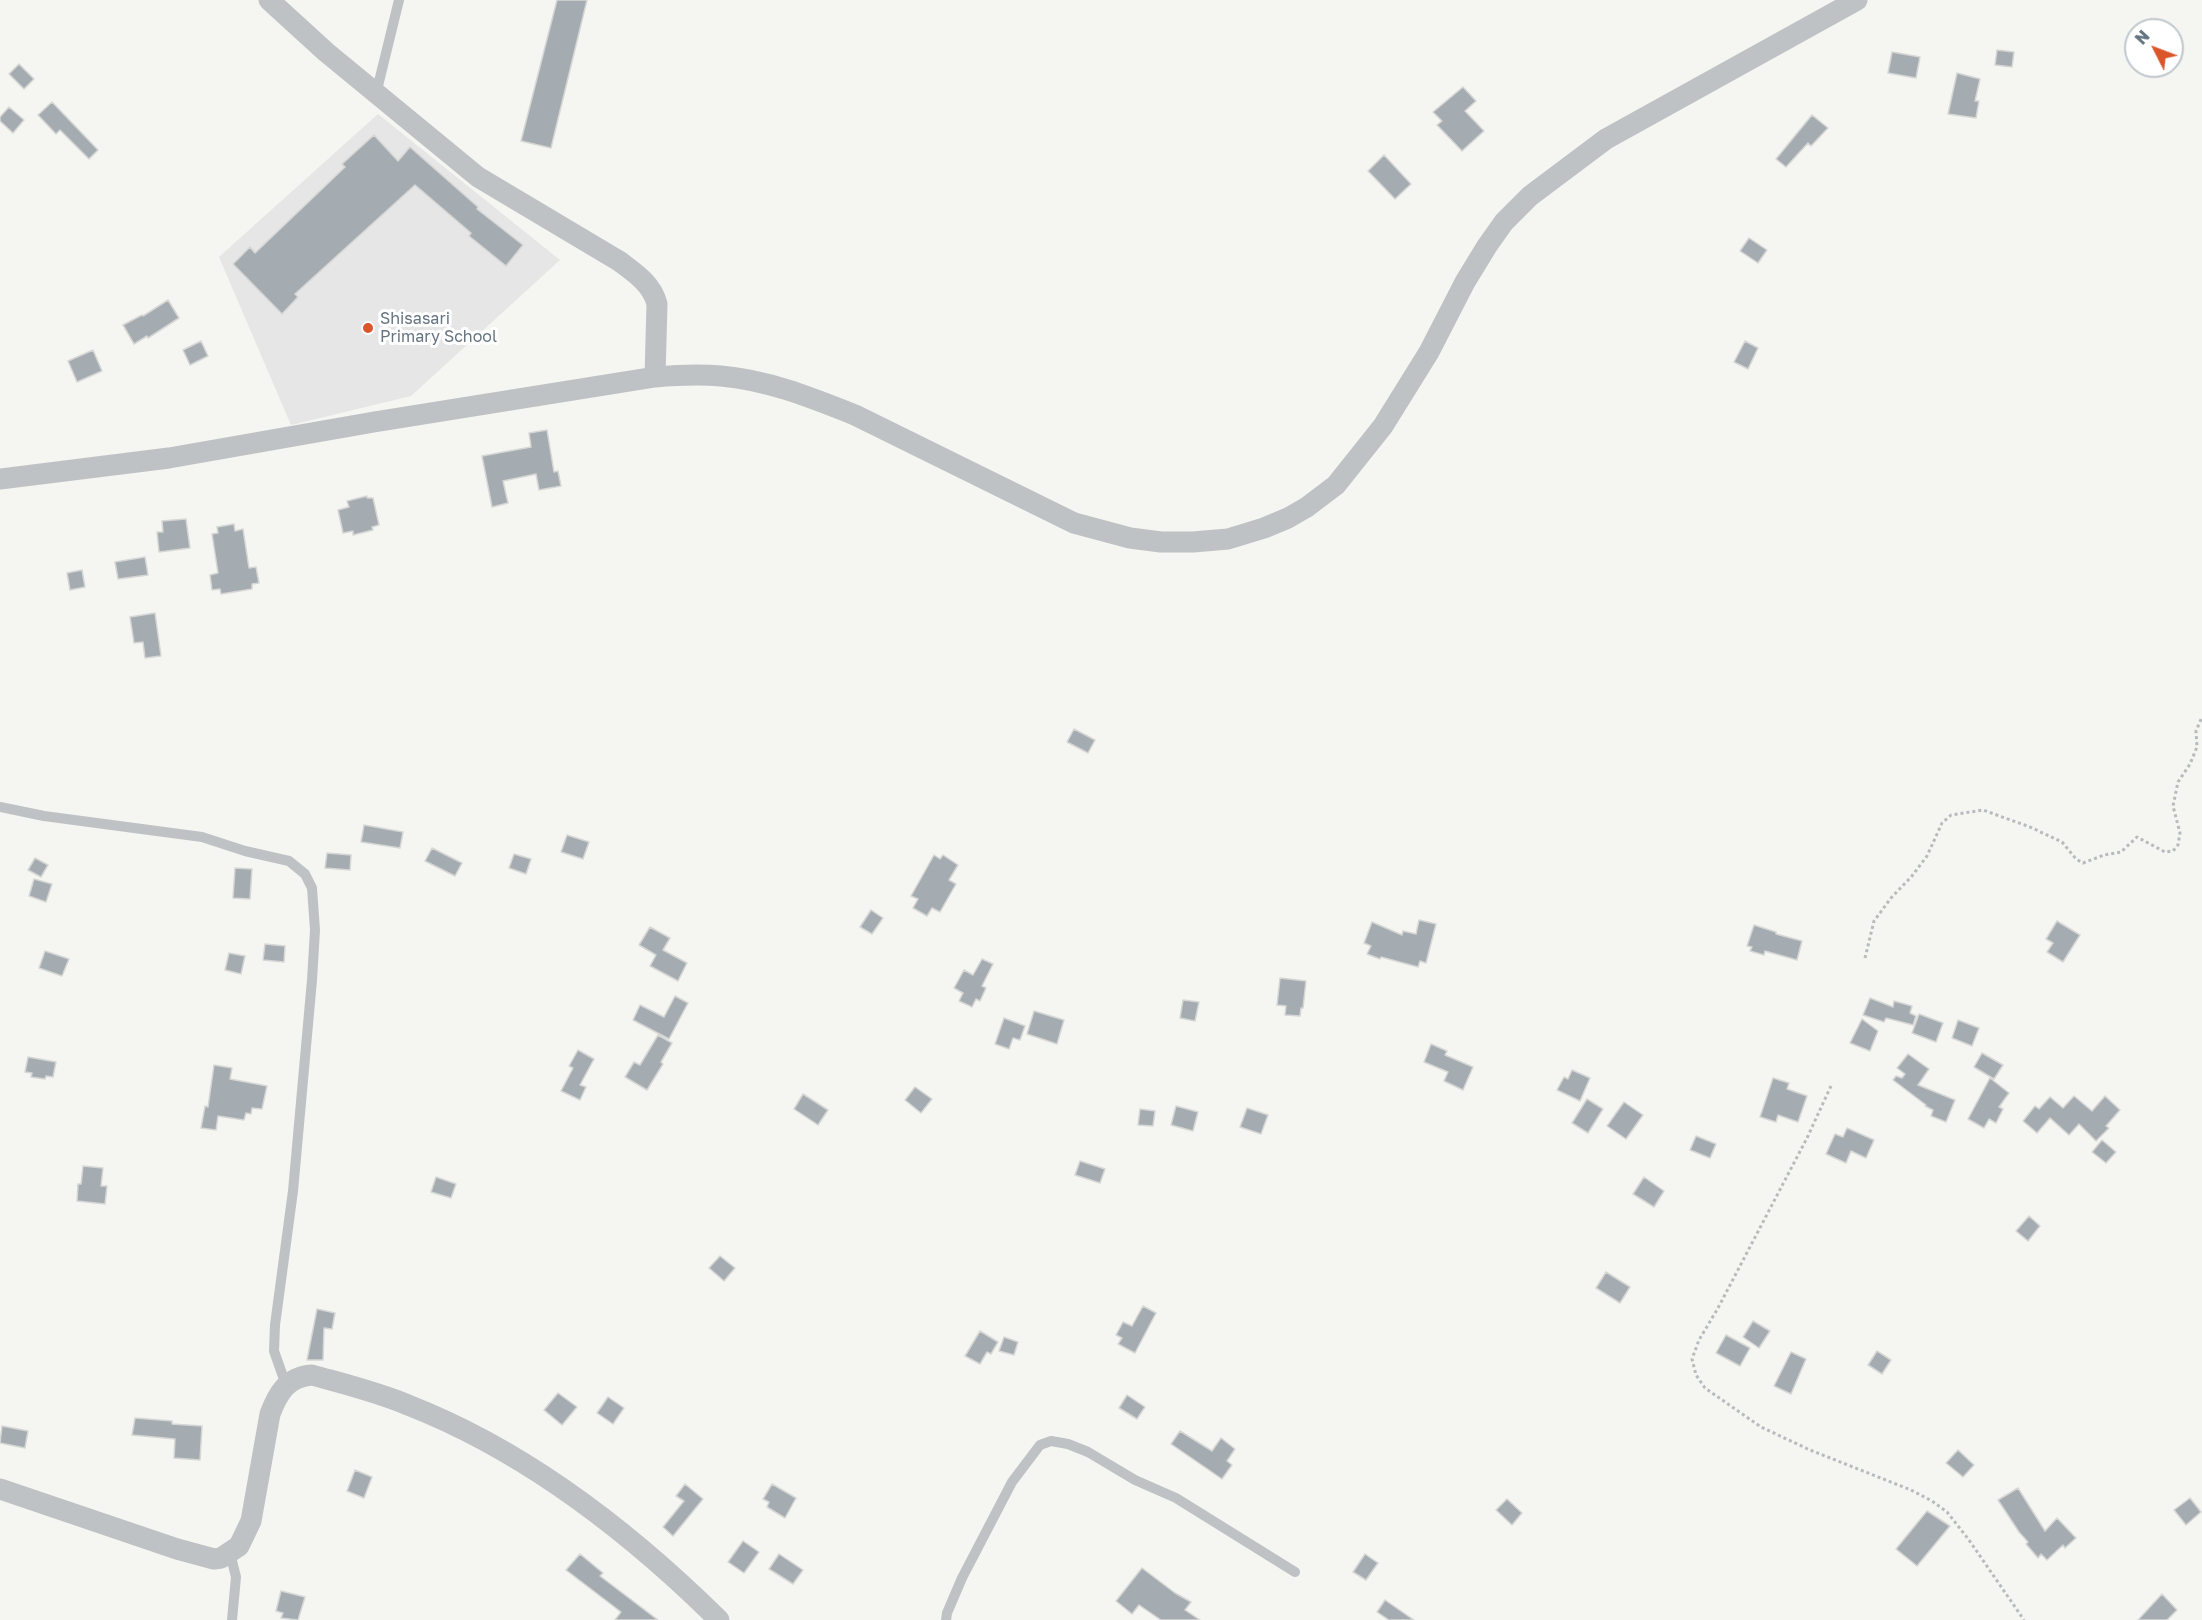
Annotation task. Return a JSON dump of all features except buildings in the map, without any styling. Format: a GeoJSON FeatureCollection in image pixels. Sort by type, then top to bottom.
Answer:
{"type":"FeatureCollection","features":[{"type":"Feature","properties":{"kind":"street"},"geometry":{"type":"LineString","coordinates":[[269,0],[326,52],[478,177],[639,275],[654,292],[657,304],[655,377]]}},
{"type":"Feature","properties":{"kind":"street"},"geometry":{"type":"LineString","coordinates":[[0,479],[169,458],[374,422],[655,377],[722,376],[782,388],[855,415],[1074,523],[1102,532],[1161,542],[1228,539],[1288,519],[1336,485],[1383,426],[1429,352],[1465,282],[1487,246],[1504,222],[1530,196],[1606,139],[1857,0]]}},
{"type":"Feature","properties":{"kind":"street"},"geometry":{"type":"LineString","coordinates":[[0,1489],[200,1556],[221,1558],[239,1546],[251,1521],[270,1414],[275,1400],[286,1385],[302,1376],[312,1375],[408,1405],[466,1432],[521,1462],[635,1543],[673,1575],[719,1620]]}},
{"type":"Feature","properties":{"kind":"lane"},"geometry":{"type":"LineString","coordinates":[[376,93],[399,0]]}},
{"type":"Feature","properties":{"kind":"lane"},"geometry":{"type":"LineString","coordinates":[[0,807],[44,816],[202,837],[244,851],[289,861],[305,874],[312,888],[315,930],[312,980],[293,1191],[275,1325],[274,1351],[286,1385]]}},
{"type":"Feature","properties":{"kind":"lane"},"geometry":{"type":"LineString","coordinates":[[946,1620],[962,1578],[1012,1482],[1040,1444],[1051,1441],[1068,1444],[1088,1452],[1135,1480],[1176,1498],[1295,1572]]}},
{"type":"Feature","properties":{"kind":"lane"},"geometry":{"type":"LineString","coordinates":[[230,1553],[236,1577],[232,1620]]}},
{"type":"Feature","properties":{"kind":"path"},"geometry":{"type":"LineString","coordinates":[[1865,958],[1874,921],[1890,898],[1927,856],[1942,823],[1951,815],[1983,810],[2030,827],[2062,842],[2076,859],[2083,863],[2104,855],[2121,852],[2137,837],[2165,852],[2173,851],[2178,845],[2180,833],[2174,806],[2178,782],[2190,764],[2197,747],[2196,731],[2202,717]]}},
{"type":"Feature","properties":{"kind":"path"},"geometry":{"type":"LineString","coordinates":[[1831,1086],[1807,1138],[1699,1340],[1692,1359],[1696,1375],[1705,1388],[1761,1427],[1810,1450],[1911,1490],[1940,1506],[1969,1540],[2024,1620]]}},
{"type":"Feature","properties":{"kind":"shaded area","name":"Shisasari Primary School"},"geometry":{"type":"Polygon","coordinates":[[[378,114],[560,260],[411,396],[291,425],[219,257],[378,114]]]}},
{"type":"Feature","properties":{"kind":"place","name":"Shisasari Primary School"},"geometry":{"type":"Point","coordinates":[368,328]}}]}
